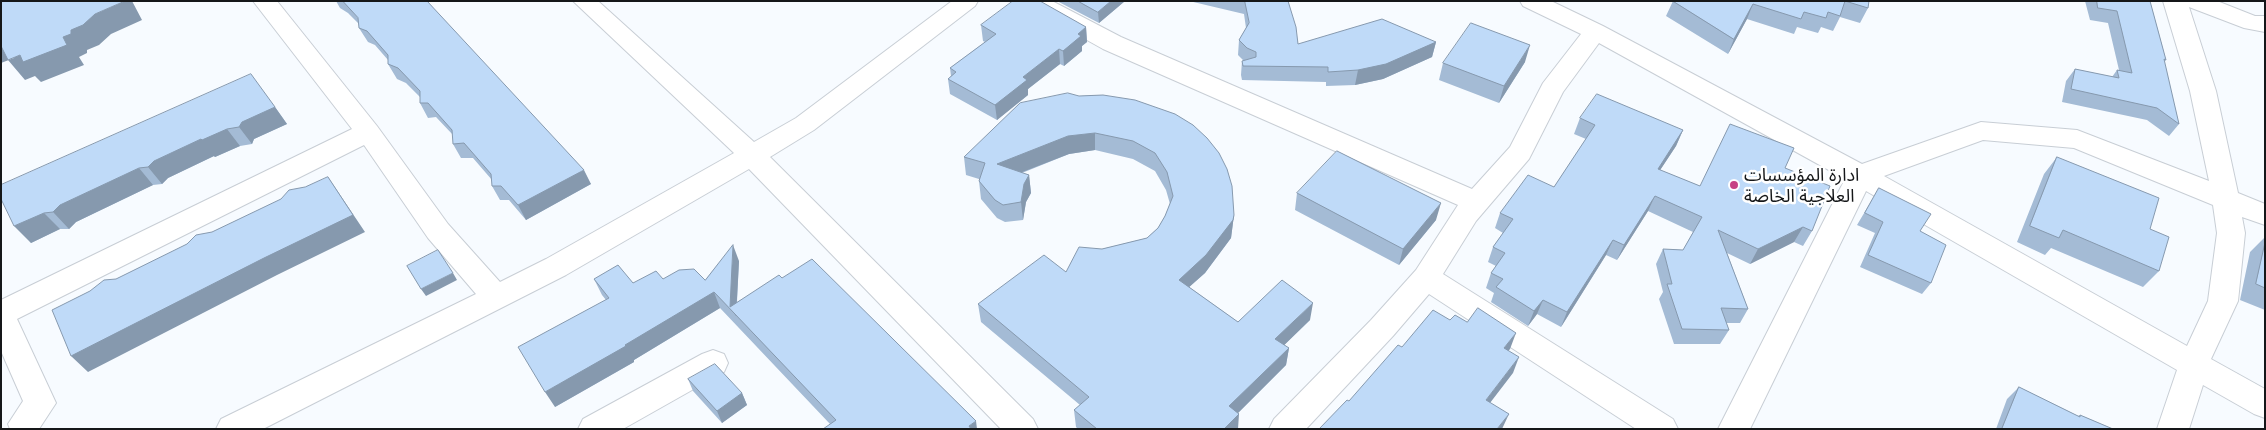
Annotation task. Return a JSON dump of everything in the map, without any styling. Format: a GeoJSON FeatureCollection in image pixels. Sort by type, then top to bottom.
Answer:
{"type":"FeatureCollection","features":[{"type":"Feature","properties":{"kind":"street"},"geometry":{"type":"LineString","coordinates":[[264,1],[368,132],[438,231],[496,297]]}},
{"type":"Feature","properties":{"kind":"street"},"geometry":{"type":"LineString","coordinates":[[584,1],[752,156],[1022,429]]}},
{"type":"Feature","properties":{"kind":"street"},"geometry":{"type":"LineString","coordinates":[[232,429],[556,267],[752,156],[805,124],[967,1]]}},
{"type":"Feature","properties":{"kind":"street"},"geometry":{"type":"LineString","coordinates":[[1034,1],[1112,43],[1477,202]]}},
{"type":"Feature","properties":{"kind":"street"},"geometry":{"type":"LineString","coordinates":[[1531,1],[1595,31],[1860,175],[2265,405]]}},
{"type":"Feature","properties":{"kind":"street"},"geometry":{"type":"LineString","coordinates":[[2173,429],[2194,364],[2223,301],[2231,233],[2226,200],[2202,91],[2176,1]]}},
{"type":"Feature","properties":{"kind":"street"},"geometry":{"type":"LineString","coordinates":[[2194,1],[2252,23],[2265,24]]}},
{"type":"Feature","properties":{"kind":"street"},"geometry":{"type":"LineString","coordinates":[[1285,429],[1382,328],[1426,278],[1466,214],[1520,152],[1552,89],[1595,31]]}},
{"type":"Feature","properties":{"kind":"street"},"geometry":{"type":"LineString","coordinates":[[1734,429],[1860,175],[1981,131],[2077,140],[2265,215]]}},
{"type":"Feature","properties":{"kind":"street"},"geometry":{"type":"LineString","coordinates":[[20,427],[40,403],[1,315],[368,132]]}},
{"type":"Feature","properties":{"kind":"street"},"geometry":{"type":"LineString","coordinates":[[1426,278],[1662,429]]}},
{"type":"Feature","properties":{"kind":"street"},"geometry":{"type":"LineString","coordinates":[[594,429],[714,363]]}},
{"type":"Feature","properties":{"kind":"building"},"geometry":{"type":"Polygon","coordinates":[[[1,1],[125,1],[95,14],[83,25],[71,30],[71,34],[63,37],[67,45],[23,62],[20,55],[8,60],[1,46],[1,1]]]}},
{"type":"Feature","properties":{"kind":"building"},"geometry":{"type":"Polygon","coordinates":[[[343,1],[427,1],[584,170],[518,205],[501,186],[492,186],[491,174],[464,143],[453,144],[452,130],[428,103],[420,103],[420,91],[398,68],[388,64],[388,55],[367,31],[359,28],[358,18],[343,1]]]}},
{"type":"Feature","properties":{"kind":"building"},"geometry":{"type":"Polygon","coordinates":[[[1013,1],[1040,1],[1086,27],[1078,34],[1081,36],[1063,51],[1059,49],[1023,77],[1027,80],[995,105],[948,79],[956,72],[950,68],[996,34],[981,25],[1013,1]]]}},
{"type":"Feature","properties":{"kind":"building"},"geometry":{"type":"Polygon","coordinates":[[[1078,1],[1111,1],[1098,12],[1078,1]]]}},
{"type":"Feature","properties":{"kind":"building"},"geometry":{"type":"Polygon","coordinates":[[[1245,1],[1288,1],[1296,27],[1298,44],[1382,19],[1436,42],[1386,64],[1358,70],[1328,72],[1328,67],[1243,66],[1242,61],[1256,57],[1256,52],[1247,48],[1239,40],[1249,23],[1245,1]]]}},
{"type":"Feature","properties":{"kind":"building"},"geometry":{"type":"Polygon","coordinates":[[[1673,1],[1845,1],[1840,16],[1828,12],[1826,18],[1804,12],[1801,19],[1753,4],[1734,39],[1673,1]]]}},
{"type":"Feature","properties":{"kind":"building"},"geometry":{"type":"Polygon","coordinates":[[[1845,1],[1869,1],[1868,8],[1845,1]]]}},
{"type":"Feature","properties":{"kind":"building"},"geometry":{"type":"Polygon","coordinates":[[[2097,1],[2150,1],[2166,60],[2164,59],[2179,124],[2157,108],[2071,89],[2075,69],[2119,78],[2117,70],[2132,73],[2117,11],[2098,8],[2097,1]]]}},
{"type":"Feature","properties":{"kind":"building"},"geometry":{"type":"Polygon","coordinates":[[[1471,23],[1530,45],[1504,86],[1443,63],[1471,23]]]}},
{"type":"Feature","properties":{"kind":"building"},"geometry":{"type":"Polygon","coordinates":[[[251,74],[275,107],[242,122],[239,127],[227,129],[201,139],[154,161],[148,167],[139,168],[60,205],[53,212],[44,213],[14,226],[1,199],[1,185],[251,74]]]}},
{"type":"Feature","properties":{"kind":"building"},"geometry":{"type":"Polygon","coordinates":[[[1068,93],[1079,96],[1103,95],[1135,100],[1175,114],[1193,125],[1219,153],[1227,169],[1232,186],[1233,220],[1206,255],[1179,280],[1238,322],[1282,280],[1313,303],[1275,339],[1289,348],[1229,406],[1239,414],[1224,429],[1097,429],[1074,410],[1089,397],[978,304],[1044,255],[1066,272],[1079,247],[1102,249],[1147,238],[1158,228],[1165,216],[1173,196],[1167,172],[1155,153],[1133,141],[1095,133],[1068,136],[997,164],[1029,175],[1024,184],[1021,202],[1003,205],[995,200],[979,181],[985,163],[964,157],[1020,103],[1068,93]]]}},
{"type":"Feature","properties":{"kind":"building"},"geometry":{"type":"Polygon","coordinates":[[[1597,94],[1683,130],[1658,169],[1700,186],[1730,124],[1794,148],[1785,168],[1830,186],[1812,231],[1803,227],[1758,249],[1718,230],[1748,309],[1721,308],[1729,330],[1682,329],[1667,284],[1672,284],[1663,249],[1683,250],[1702,217],[1655,196],[1624,245],[1613,240],[1567,312],[1543,300],[1534,311],[1496,287],[1503,279],[1491,273],[1505,253],[1493,247],[1513,219],[1500,213],[1528,175],[1554,187],[1595,125],[1580,118],[1597,94]]]}},
{"type":"Feature","properties":{"kind":"building"},"geometry":{"type":"Polygon","coordinates":[[[1337,151],[1441,203],[1403,249],[1297,193],[1337,151]]]}},
{"type":"Feature","properties":{"kind":"building"},"geometry":{"type":"Polygon","coordinates":[[[2057,157],[2159,198],[2150,229],[2169,237],[2159,271],[2063,230],[2059,238],[2030,226],[2057,157]]]}},
{"type":"Feature","properties":{"kind":"building"},"geometry":{"type":"Polygon","coordinates":[[[328,177],[353,215],[71,356],[52,310],[90,291],[104,280],[116,279],[187,244],[196,235],[212,232],[281,199],[289,190],[305,187],[328,177]]]}},
{"type":"Feature","properties":{"kind":"building"},"geometry":{"type":"Polygon","coordinates":[[[1879,188],[1931,214],[1920,231],[1946,245],[1931,283],[1868,255],[1883,222],[1865,213],[1879,188]]]}},
{"type":"Feature","properties":{"kind":"building"},"geometry":{"type":"Polygon","coordinates":[[[2265,243],[2265,288],[2256,284],[2265,243]]]}},
{"type":"Feature","properties":{"kind":"building"},"geometry":{"type":"Polygon","coordinates":[[[733,245],[730,307],[779,275],[782,278],[812,259],[976,421],[969,426],[971,429],[823,429],[836,420],[714,292],[626,346],[545,392],[518,347],[609,298],[594,279],[618,265],[633,283],[656,271],[663,279],[679,270],[694,269],[705,280],[733,245]]]}},
{"type":"Feature","properties":{"kind":"building"},"geometry":{"type":"Polygon","coordinates":[[[438,250],[453,273],[421,289],[407,266],[438,250]]]}},
{"type":"Feature","properties":{"kind":"building"},"geometry":{"type":"Polygon","coordinates":[[[1478,308],[1516,333],[1504,348],[1519,357],[1486,400],[1509,414],[1497,429],[1319,429],[1347,400],[1349,401],[1398,345],[1402,347],[1433,310],[1450,320],[1455,315],[1467,322],[1478,308]]]}},
{"type":"Feature","properties":{"kind":"building"},"geometry":{"type":"Polygon","coordinates":[[[715,364],[742,393],[717,411],[688,379],[715,364]]]}},
{"type":"Feature","properties":{"kind":"building"},"geometry":{"type":"Polygon","coordinates":[[[2019,387],[2080,417],[2080,415],[2113,429],[2002,429],[2019,387]]]}},
{"type":"Feature","properties":{"kind":"place","name":"ادارة المؤسسات العلاجية الخاصة"},"geometry":{"type":"Point","coordinates":[1734,185]}}]}
